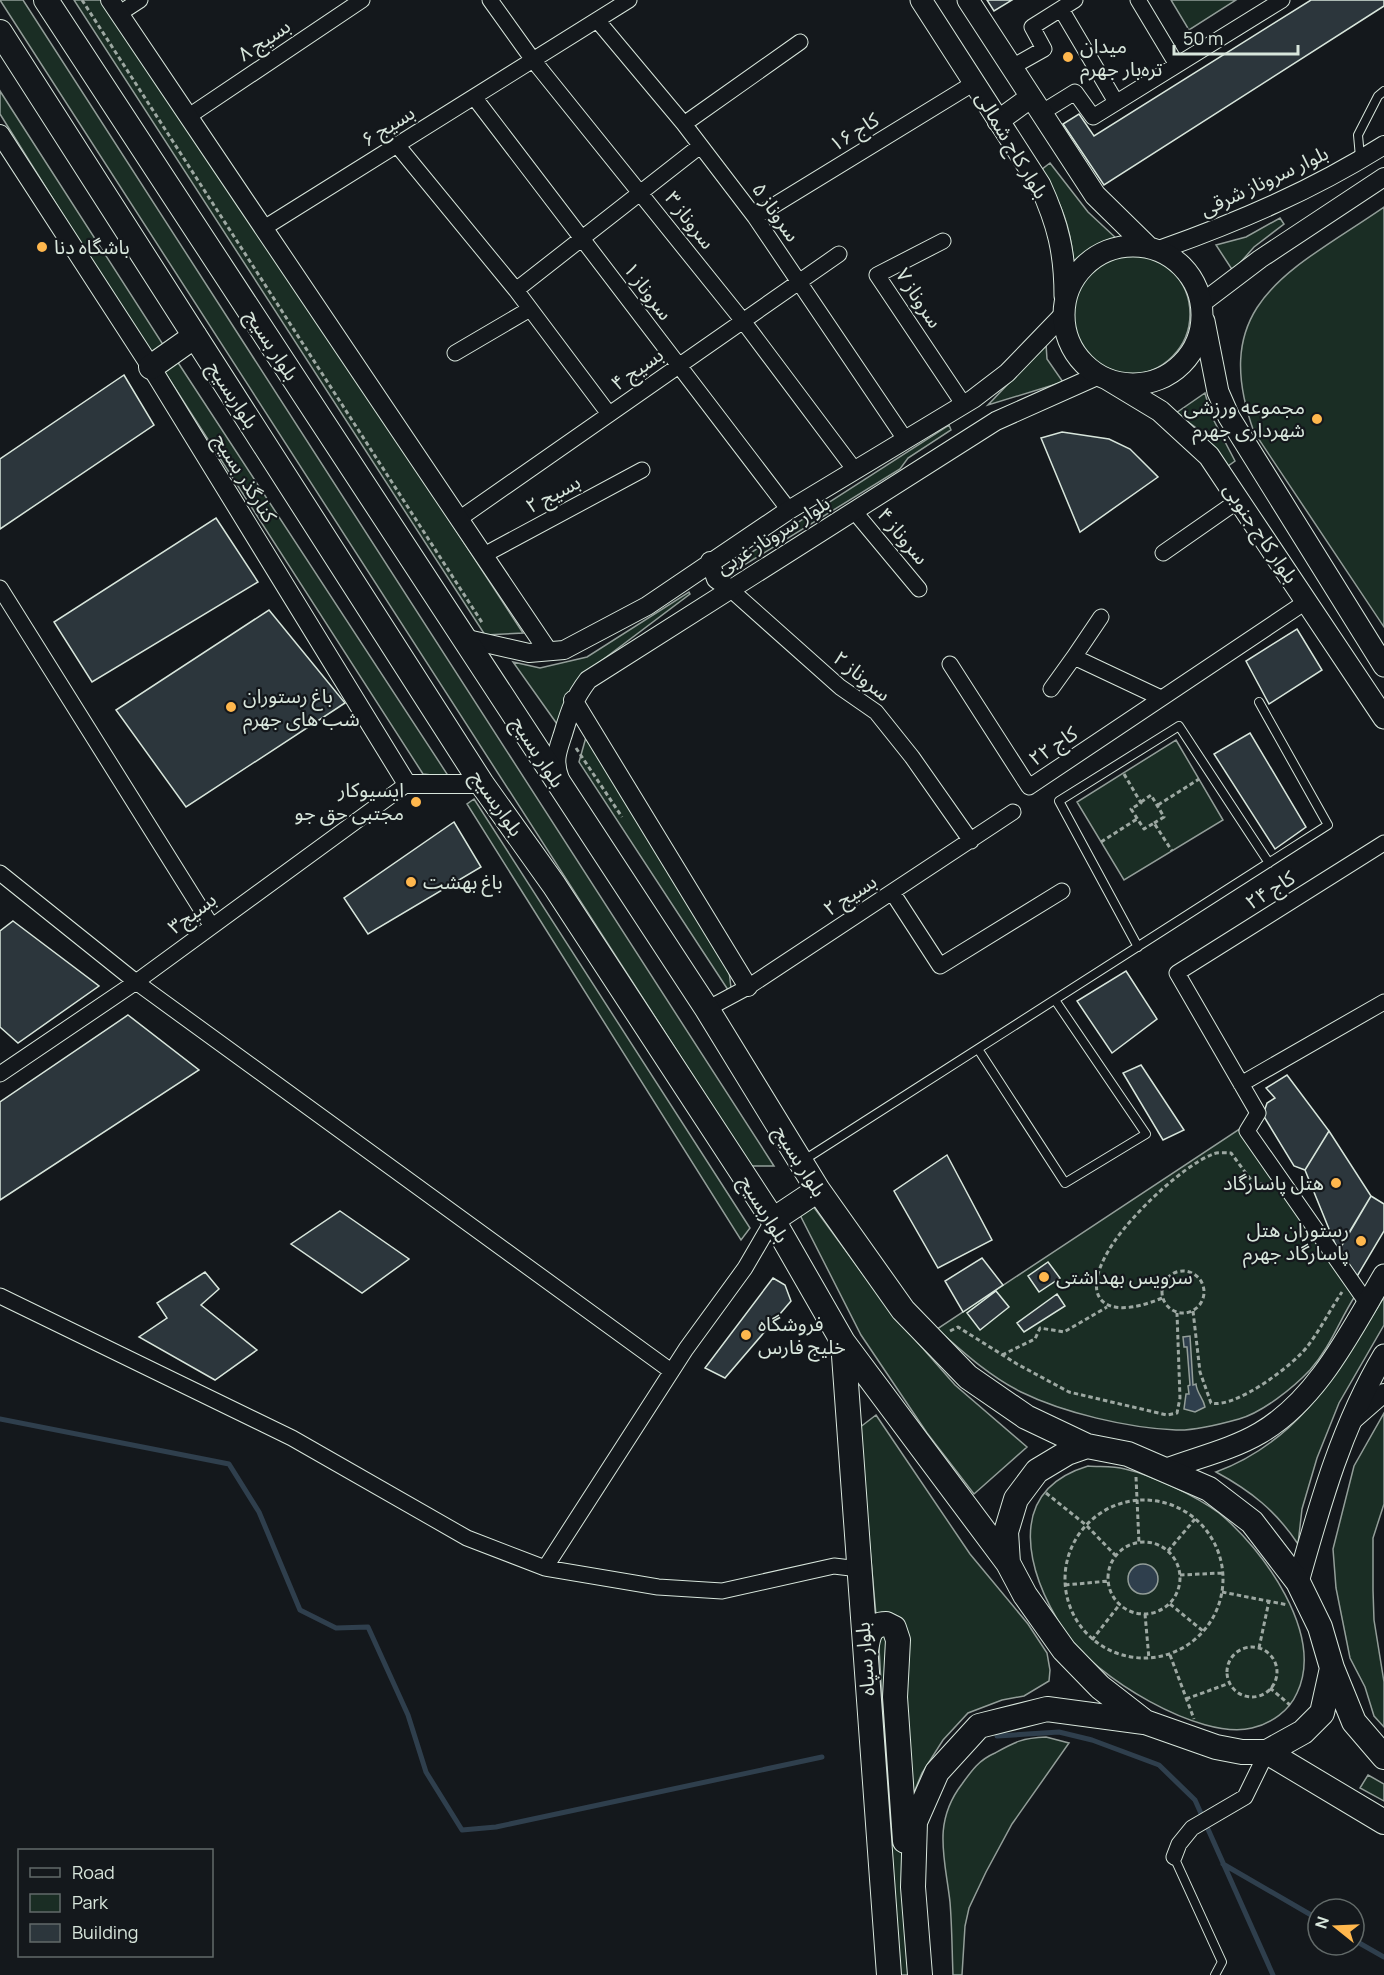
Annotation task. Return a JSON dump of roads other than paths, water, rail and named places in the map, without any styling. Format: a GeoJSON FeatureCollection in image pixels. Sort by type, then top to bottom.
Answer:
{"type":"FeatureCollection","features":[{"type":"Feature","properties":{"kind":"main road","name":"بلوار بسیج"},"geometry":{"type":"LineString","coordinates":[[46,0],[707,1009],[818,1190],[903,1310],[968,1377],[1026,1417],[1087,1446],[1128,1454],[1209,1489],[1252,1522],[1298,1582],[1320,1627],[1332,1668],[1353,1722],[1384,1757]]}},
{"type":"Feature","properties":{"kind":"main road","name":"بلوار کاج شمالی"},"geometry":{"type":"LineString","coordinates":[[921,0],[1040,185],[1055,218],[1065,260],[1065,309]]}},
{"type":"Feature","properties":{"kind":"main road","name":"بلوار کاج شمالی"},"geometry":{"type":"LineString","coordinates":[[968,0],[1095,195],[1154,248]]}},
{"type":"Feature","properties":{"kind":"main road","name":"بلواربسیج"},"geometry":{"type":"LineString","coordinates":[[0,32],[482,784],[554,885],[773,1220],[843,1342],[1008,1563],[1025,1595],[1064,1650],[1100,1687],[1145,1722]]}},
{"type":"Feature","properties":{"kind":"main road"},"geometry":{"type":"LineString","coordinates":[[998,120],[1036,105]]}},
{"type":"Feature","properties":{"kind":"main road"},"geometry":{"type":"LineString","coordinates":[[1126,245],[1154,248],[1174,258],[1197,286],[1202,307],[1200,334],[1190,355],[1173,372],[1152,381],[1129,384],[1103,377],[1085,364],[1074,350],[1067,333],[1065,309],[1073,282],[1079,273],[1086,264],[1104,251],[1126,245]]}},
{"type":"Feature","properties":{"kind":"main road","name":"بلوار کاج جنوبی"},"geometry":{"type":"LineString","coordinates":[[1202,307],[1218,392],[1229,417],[1384,666]]}},
{"type":"Feature","properties":{"kind":"main road"},"geometry":{"type":"LineString","coordinates":[[151,367],[195,336]]}},
{"type":"Feature","properties":{"kind":"main road","name":"بلوار کاج جنوبی"},"geometry":{"type":"LineString","coordinates":[[1103,377],[1160,411],[1209,456],[1384,718]]}},
{"type":"Feature","properties":{"kind":"main road"},"geometry":{"type":"LineString","coordinates":[[1237,497],[1264,474]]}},
{"type":"Feature","properties":{"kind":"main road"},"geometry":{"type":"LineString","coordinates":[[773,1220],[818,1190]]}},
{"type":"Feature","properties":{"kind":"main road"},"geometry":{"type":"LineString","coordinates":[[1164,1470],[1257,1435],[1278,1422],[1330,1366],[1384,1275]]}},
{"type":"Feature","properties":{"kind":"main road","name":"بلوار سپاه"},"geometry":{"type":"LineString","coordinates":[[843,1342],[889,1975]]}},
{"type":"Feature","properties":{"kind":"main road"},"geometry":{"type":"LineString","coordinates":[[1298,1582],[1328,1478],[1369,1379],[1384,1355]]}},
{"type":"Feature","properties":{"kind":"main road"},"geometry":{"type":"LineString","coordinates":[[1008,1563],[1006,1532],[1016,1499],[1037,1471],[1067,1453],[1087,1446]]}},
{"type":"Feature","properties":{"kind":"main road"},"geometry":{"type":"LineString","coordinates":[[865,1657],[870,1633],[874,1627],[886,1624],[894,1628],[898,1640],[895,1696],[904,1828],[913,1887],[920,1975]]}},
{"type":"Feature","properties":{"kind":"main road"},"geometry":{"type":"LineString","coordinates":[[913,1887],[915,1822],[937,1772],[979,1726],[1047,1709],[1145,1722],[1216,1747],[1242,1752],[1267,1752],[1303,1732],[1322,1713],[1332,1668]]}},
{"type":"Feature","properties":{"kind":"main road"},"geometry":{"type":"LineString","coordinates":[[1267,1752],[1384,1822]]}},
{"type":"Feature","properties":{"kind":"street"},"geometry":{"type":"LineString","coordinates":[[140,0],[115,7],[548,651]]}},
{"type":"Feature","properties":{"kind":"street","name":"بسیج ۸"},"geometry":{"type":"LineString","coordinates":[[189,116],[362,0]]}},
{"type":"Feature","properties":{"kind":"street","name":"سروناز ۳"},"geometry":{"type":"LineString","coordinates":[[490,0],[533,60],[743,321],[854,469]]}},
{"type":"Feature","properties":{"kind":"street","name":"بسیج ۶"},"geometry":{"type":"LineString","coordinates":[[264,228],[629,0]]}},
{"type":"Feature","properties":{"kind":"street"},"geometry":{"type":"LineString","coordinates":[[1012,67],[1044,48],[1032,27],[1075,0]]}},
{"type":"Feature","properties":{"kind":"street"},"geometry":{"type":"LineString","coordinates":[[1138,0],[1177,65]]}},
{"type":"Feature","properties":{"kind":"street"},"geometry":{"type":"LineString","coordinates":[[1036,105],[1075,92],[1093,117],[1282,0]]}},
{"type":"Feature","properties":{"kind":"street"},"geometry":{"type":"LineString","coordinates":[[1061,9],[1116,102]]}},
{"type":"Feature","properties":{"kind":"street","name":"سروناز ۵"},"geometry":{"type":"LineString","coordinates":[[597,20],[684,124],[755,217],[905,439]]}},
{"type":"Feature","properties":{"kind":"street"},"geometry":{"type":"LineString","coordinates":[[684,124],[800,42]]}},
{"type":"Feature","properties":{"kind":"street","name":"کاج ۱۶"},"geometry":{"type":"LineString","coordinates":[[755,217],[974,83]]}},
{"type":"Feature","properties":{"kind":"street","name":"سروناز ۱"},"geometry":{"type":"LineString","coordinates":[[474,97],[789,510]]}},
{"type":"Feature","properties":{"kind":"street","name":"کنارگذر بسیج"},"geometry":{"type":"LineString","coordinates":[[0,134],[151,367],[407,784]]}},
{"type":"Feature","properties":{"kind":"street","name":"بلوار سروناز شرقی"},"geometry":{"type":"LineString","coordinates":[[1154,248],[1228,226],[1288,199],[1384,144]]}},
{"type":"Feature","properties":{"kind":"street"},"geometry":{"type":"LineString","coordinates":[[397,145],[516,290],[609,414]]}},
{"type":"Feature","properties":{"kind":"street"},"geometry":{"type":"LineString","coordinates":[[516,290],[700,146]]}},
{"type":"Feature","properties":{"kind":"street"},"geometry":{"type":"LineString","coordinates":[[1202,307],[1307,227],[1384,177]]}},
{"type":"Feature","properties":{"kind":"street"},"geometry":{"type":"LineString","coordinates":[[1288,199],[1307,227]]}},
{"type":"Feature","properties":{"kind":"street","name":"سروناز ۷"},"geometry":{"type":"LineString","coordinates":[[943,241],[877,275],[964,405]]}},
{"type":"Feature","properties":{"kind":"street","name":"بسیج ۴"},"geometry":{"type":"LineString","coordinates":[[459,519],[839,254]]}},
{"type":"Feature","properties":{"kind":"street"},"geometry":{"type":"LineString","coordinates":[[455,353],[530,309]]}},
{"type":"Feature","properties":{"kind":"street","name":"بلوار سروناز غربی"},"geometry":{"type":"LineString","coordinates":[[463,638],[529,653],[564,650],[647,606],[710,561],[789,510],[964,405],[1006,373],[1065,309]]}},
{"type":"Feature","properties":{"kind":"street","name":"بلوار سروناز غربی"},"geometry":{"type":"LineString","coordinates":[[567,797],[555,765],[556,749],[573,700],[588,680],[979,432],[1015,412],[1103,377]]}},
{"type":"Feature","properties":{"kind":"street"},"geometry":{"type":"LineString","coordinates":[[964,405],[974,414],[979,432]]}},
{"type":"Feature","properties":{"kind":"street","name":"بسیج ۲"},"geometry":{"type":"LineString","coordinates":[[484,555],[642,470]]}},
{"type":"Feature","properties":{"kind":"street"},"geometry":{"type":"LineString","coordinates":[[1163,553],[1237,497]]}},
{"type":"Feature","properties":{"kind":"street","name":"سروناز ۴"},"geometry":{"type":"LineString","coordinates":[[854,511],[919,589]]}},
{"type":"Feature","properties":{"kind":"street"},"geometry":{"type":"LineString","coordinates":[[710,561],[716,579],[730,589]]}},
{"type":"Feature","properties":{"kind":"street"},"geometry":{"type":"LineString","coordinates":[[0,588],[211,924]]}},
{"type":"Feature","properties":{"kind":"street","name":"سروناز ۲"},"geometry":{"type":"LineString","coordinates":[[730,589],[840,687],[876,712],[912,757],[971,841]]}},
{"type":"Feature","properties":{"kind":"street","name":"کاج ۲۲"},"geometry":{"type":"LineString","coordinates":[[950,664],[1029,787],[1307,601]]}},
{"type":"Feature","properties":{"kind":"street"},"geometry":{"type":"LineString","coordinates":[[1051,689],[1101,617]]}},
{"type":"Feature","properties":{"kind":"street"},"geometry":{"type":"LineString","coordinates":[[1074,657],[1161,698]]}},
{"type":"Feature","properties":{"kind":"street"},"geometry":{"type":"LineString","coordinates":[[573,700],[748,987]]}},
{"type":"Feature","properties":{"kind":"street"},"geometry":{"type":"LineString","coordinates":[[407,784],[482,784]]}},
{"type":"Feature","properties":{"kind":"street","name":"بسیج۳"},"geometry":{"type":"LineString","coordinates":[[0,1074],[136,982],[211,924],[407,784]]}},
{"type":"Feature","properties":{"kind":"street","name":"بسیج ۲"},"geometry":{"type":"LineString","coordinates":[[707,1009],[748,987],[1013,812]]}},
{"type":"Feature","properties":{"kind":"street","name":"کاج ۲۴"},"geometry":{"type":"LineString","coordinates":[[1241,1083],[1177,972],[1384,843]]}},
{"type":"Feature","properties":{"kind":"street"},"geometry":{"type":"LineString","coordinates":[[0,873],[136,982],[671,1371]]}},
{"type":"Feature","properties":{"kind":"street"},"geometry":{"type":"LineString","coordinates":[[892,892],[940,966],[1062,891]]}},
{"type":"Feature","properties":{"kind":"street"},"geometry":{"type":"LineString","coordinates":[[1367,1303],[1248,1131],[1258,1113],[1241,1083],[1384,1002]]}},
{"type":"Feature","properties":{"kind":"street"},"geometry":{"type":"LineString","coordinates":[[545,1568],[671,1371],[746,1268],[773,1220]]}},
{"type":"Feature","properties":{"kind":"street"},"geometry":{"type":"LineString","coordinates":[[0,1296],[292,1438],[467,1538],[545,1568],[658,1587],[722,1591],[834,1566],[859,1569]]}},
{"type":"Feature","properties":{"kind":"street"},"geometry":{"type":"LineString","coordinates":[[1352,1421],[1384,1394]]}},
{"type":"Feature","properties":{"kind":"street"},"geometry":{"type":"LineString","coordinates":[[1174,1857],[1179,1844],[1196,1824],[1245,1797],[1267,1752]]}},
{"type":"Feature","properties":{"kind":"lane"},"geometry":{"type":"LineString","coordinates":[[1360,159],[1358,135],[1378,96],[1384,91]]}},
{"type":"Feature","properties":{"kind":"lane"},"geometry":{"type":"LineString","coordinates":[[800,1162],[1328,825],[1259,702]]}},
{"type":"Feature","properties":{"kind":"lane"},"geometry":{"type":"LineString","coordinates":[[1138,947],[1059,801],[1179,726],[1269,863]]}},
{"type":"Feature","properties":{"kind":"lane"},"geometry":{"type":"LineString","coordinates":[[978,1049],[1065,1183],[1146,1134],[1055,1000]]}},
{"type":"Feature","properties":{"kind":"lane"},"geometry":{"type":"LineString","coordinates":[[1174,1857],[1222,1962],[1215,1975]]}},
{"type":"Feature","properties":{"kind":"water"},"geometry":{"type":"Polygon","coordinates":[[[1190,1336],[1193,1385],[1196,1384],[1205,1407],[1195,1412],[1184,1409],[1190,1385],[1187,1347],[1184,1347],[1183,1337],[1190,1336]]]}},
{"type":"Feature","properties":{"kind":"water"},"geometry":{"type":"Polygon","coordinates":[[[1143,1564],[1154,1568],[1158,1579],[1154,1590],[1143,1594],[1132,1590],[1128,1579],[1132,1568],[1143,1564]]]}},
{"type":"Feature","properties":{"kind":"waterway"},"geometry":{"type":"LineString","coordinates":[[0,1419],[229,1464],[259,1512],[300,1610],[336,1628],[368,1627],[408,1715],[426,1772],[462,1830],[496,1827],[822,1757]]}},
{"type":"Feature","properties":{"kind":"waterway"},"geometry":{"type":"LineString","coordinates":[[997,1736],[1059,1732],[1092,1740],[1159,1765],[1195,1800],[1273,1975]]}},
{"type":"Feature","properties":{"kind":"waterway"},"geometry":{"type":"LineString","coordinates":[[1223,1864],[1306,1912]]}},
{"type":"Feature","properties":{"kind":"waterway"},"geometry":{"type":"LineString","coordinates":[[1366,1947],[1384,1957]]}},
{"type":"Feature","properties":{"kind":"place","name":"میدان تره‌بار جهرم"},"geometry":{"type":"Point","coordinates":[1068,57]}},
{"type":"Feature","properties":{"kind":"place","name":"باشگاه دنا"},"geometry":{"type":"Point","coordinates":[42,247]}},
{"type":"Feature","properties":{"kind":"place","name":"مجموعه ورزشی شهرداری جهرم"},"geometry":{"type":"Point","coordinates":[1317,419]}},
{"type":"Feature","properties":{"kind":"place","name":"باغ رستوران شب های جهرم"},"geometry":{"type":"Point","coordinates":[231,707]}},
{"type":"Feature","properties":{"kind":"place","name":"ایسیوکار مجتبی حق جو"},"geometry":{"type":"Point","coordinates":[416,802]}},
{"type":"Feature","properties":{"kind":"place","name":"باغ بهشت"},"geometry":{"type":"Point","coordinates":[411,882]}},
{"type":"Feature","properties":{"kind":"place","name":"هتل پاسارگاد"},"geometry":{"type":"Point","coordinates":[1336,1183]}},
{"type":"Feature","properties":{"kind":"place","name":"رستوران هتل پاسارگاد جهرم"},"geometry":{"type":"Point","coordinates":[1361,1241]}},
{"type":"Feature","properties":{"kind":"place","name":"سرویس بهداشتی"},"geometry":{"type":"Point","coordinates":[1044,1277]}},
{"type":"Feature","properties":{"kind":"place","name":"فروشگاه خلیج فارس"},"geometry":{"type":"Point","coordinates":[746,1335]}}]}
